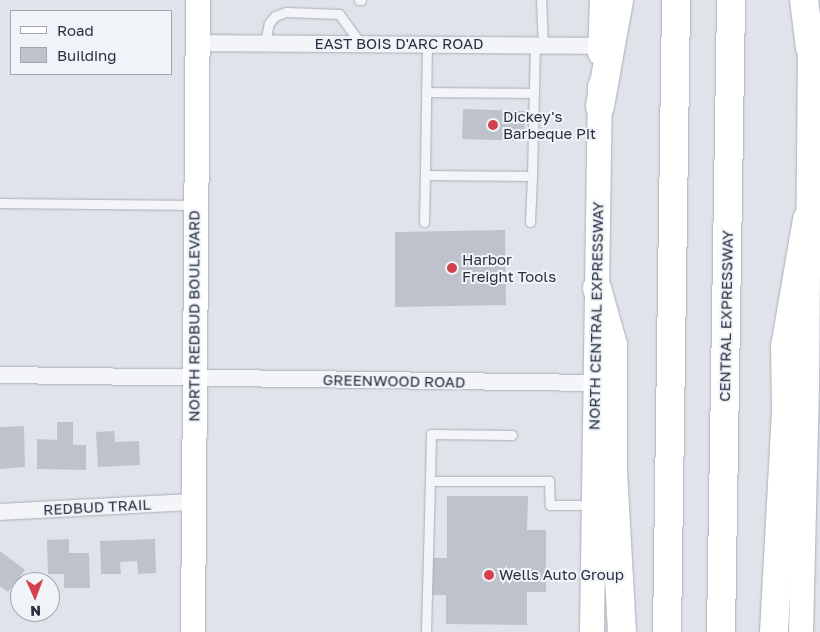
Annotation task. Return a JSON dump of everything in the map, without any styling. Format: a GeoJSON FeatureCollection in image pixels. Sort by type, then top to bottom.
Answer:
{"type":"FeatureCollection","features":[{"type":"Feature","properties":{"kind":"highway"},"geometry":{"type":"LineString","coordinates":[[600,106],[619,0]]}},
{"type":"Feature","properties":{"kind":"highway"},"geometry":{"type":"LineString","coordinates":[[667,632],[676,0]]}},
{"type":"Feature","properties":{"kind":"highway","name":"CENTRAL EXPRESSWAY"},"geometry":{"type":"LineString","coordinates":[[721,632],[731,0]]}},
{"type":"Feature","properties":{"kind":"highway"},"geometry":{"type":"LineString","coordinates":[[804,0],[815,48]]}},
{"type":"Feature","properties":{"kind":"highway"},"geometry":{"type":"LineString","coordinates":[[774,632],[786,410],[786,347],[807,220]]}},
{"type":"Feature","properties":{"kind":"highway"},"geometry":{"type":"LineString","coordinates":[[597,288],[614,345],[613,471],[622,632]]}},
{"type":"Feature","properties":{"kind":"main road","name":"NORTH REDBUD BOULEVARD"},"geometry":{"type":"LineString","coordinates":[[193,632],[198,0]]}},
{"type":"Feature","properties":{"kind":"main road","name":"NORTH CENTRAL EXPRESSWAY"},"geometry":{"type":"LineString","coordinates":[[592,632],[602,0]]}},
{"type":"Feature","properties":{"kind":"main road"},"geometry":{"type":"LineString","coordinates":[[801,632],[814,388],[807,220],[815,48],[810,0]]}},
{"type":"Feature","properties":{"kind":"street","name":"EAST BOIS D'ARC ROAD"},"geometry":{"type":"LineString","coordinates":[[197,43],[601,46]]}},
{"type":"Feature","properties":{"kind":"street","name":"GREENWOOD ROAD"},"geometry":{"type":"LineString","coordinates":[[0,375],[595,383]]}},
{"type":"Feature","properties":{"kind":"street","name":"REDBUD TRAIL"},"geometry":{"type":"LineString","coordinates":[[0,512],[194,502]]}},
{"type":"Feature","properties":{"kind":"lane"},"geometry":{"type":"LineString","coordinates":[[530,222],[534,93],[542,0]]}},
{"type":"Feature","properties":{"kind":"lane"},"geometry":{"type":"LineString","coordinates":[[265,44],[269,23],[275,16],[286,12],[330,12],[344,18],[361,44]]}},
{"type":"Feature","properties":{"kind":"lane"},"geometry":{"type":"LineString","coordinates":[[424,222],[427,44]]}},
{"type":"Feature","properties":{"kind":"lane"},"geometry":{"type":"LineString","coordinates":[[426,92],[534,93]]}},
{"type":"Feature","properties":{"kind":"lane"},"geometry":{"type":"LineString","coordinates":[[425,175],[532,176]]}},
{"type":"Feature","properties":{"kind":"lane"},"geometry":{"type":"LineString","coordinates":[[0,202],[195,205]]}},
{"type":"Feature","properties":{"kind":"lane"},"geometry":{"type":"LineString","coordinates":[[426,632],[431,434],[512,435]]}},
{"type":"Feature","properties":{"kind":"lane"},"geometry":{"type":"LineString","coordinates":[[430,481],[549,481],[550,505],[594,505]]}},
{"type":"Feature","properties":{"kind":"building","name":"Dickey's Barbeque Pit"},"geometry":{"type":"Polygon","coordinates":[[[463,109],[525,111],[524,141],[462,139],[463,109]]]}},
{"type":"Feature","properties":{"kind":"building"},"geometry":{"type":"Polygon","coordinates":[[[505,230],[506,305],[395,307],[395,232],[505,230]]]}},
{"type":"Feature","properties":{"kind":"building"},"geometry":{"type":"Polygon","coordinates":[[[57,422],[73,422],[73,445],[86,445],[86,470],[37,469],[37,439],[57,440],[57,422]]]}},
{"type":"Feature","properties":{"kind":"building"},"geometry":{"type":"Polygon","coordinates":[[[24,426],[25,467],[0,469],[0,427],[24,426]]]}},
{"type":"Feature","properties":{"kind":"building"},"geometry":{"type":"Polygon","coordinates":[[[114,431],[115,442],[139,441],[140,465],[98,467],[96,432],[114,431]]]}},
{"type":"Feature","properties":{"kind":"building","name":"Wells Auto Group"},"geometry":{"type":"Polygon","coordinates":[[[447,496],[528,496],[527,530],[546,530],[546,592],[527,592],[527,625],[446,624],[446,595],[432,595],[432,558],[447,558],[447,496]]]}},
{"type":"Feature","properties":{"kind":"building"},"geometry":{"type":"Polygon","coordinates":[[[69,539],[69,553],[89,553],[90,588],[64,588],[64,574],[48,572],[47,540],[69,539]]]}},
{"type":"Feature","properties":{"kind":"building"},"geometry":{"type":"Polygon","coordinates":[[[155,539],[156,573],[138,574],[137,561],[120,562],[121,574],[101,574],[100,541],[155,539]]]}},
{"type":"Feature","properties":{"kind":"building"},"geometry":{"type":"Polygon","coordinates":[[[0,551],[25,570],[23,572],[10,572],[10,589],[8,592],[0,586],[0,551]]]}},
{"type":"Feature","properties":{"kind":"place","name":"Dickey's Barbeque Pit"},"geometry":{"type":"Point","coordinates":[493,125]}},
{"type":"Feature","properties":{"kind":"place","name":"Harbor Freight Tools"},"geometry":{"type":"Point","coordinates":[452,268]}},
{"type":"Feature","properties":{"kind":"place","name":"Wells Auto Group"},"geometry":{"type":"Point","coordinates":[489,575]}}]}
